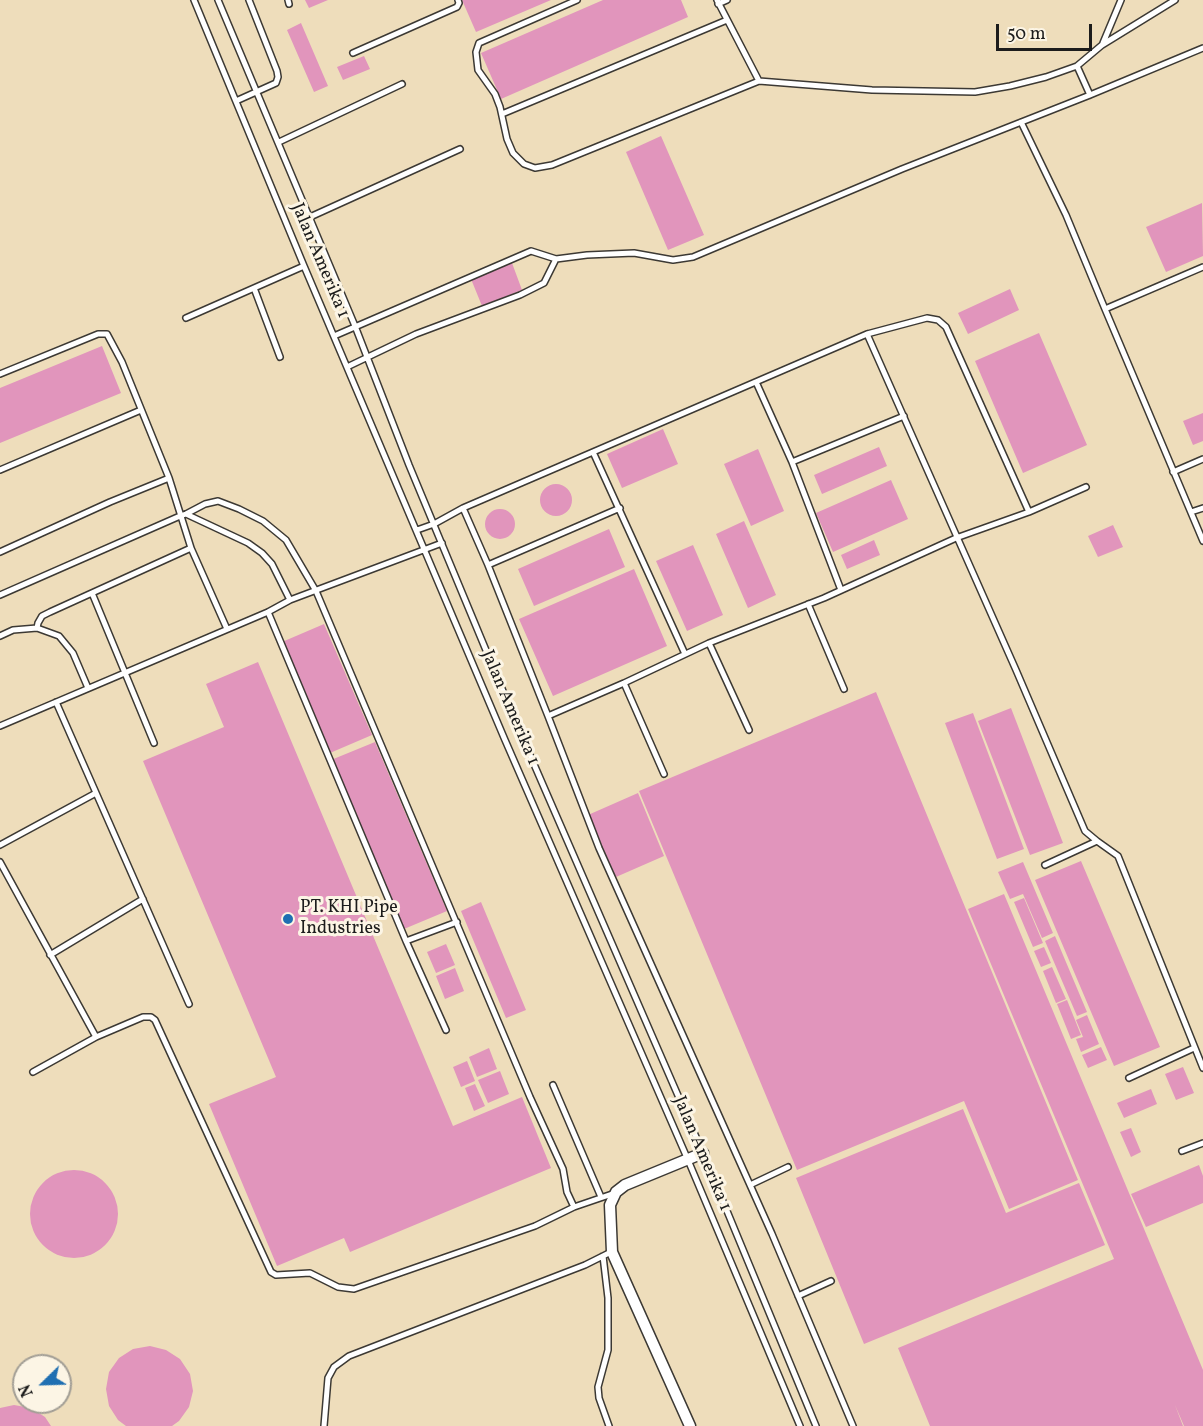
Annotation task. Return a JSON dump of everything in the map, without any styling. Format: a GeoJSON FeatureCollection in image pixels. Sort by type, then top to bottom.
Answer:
{"type":"FeatureCollection","features":[{"type":"Feature","properties":{"kind":"street"},"geometry":{"type":"LineString","coordinates":[[690,1426],[666,1368],[608,1254],[610,1205],[616,1192],[625,1185],[703,1153]]}},
{"type":"Feature","properties":{"kind":"lane","name":"Jalan Amerika 1"},"geometry":{"type":"LineString","coordinates":[[194,0],[505,740],[688,1160],[800,1426]]}},
{"type":"Feature","properties":{"kind":"lane","name":"Jalan Amerika 1"},"geometry":{"type":"LineString","coordinates":[[218,0],[355,326],[520,732],[703,1153],[816,1426]]}},
{"type":"Feature","properties":{"kind":"lane"},"geometry":{"type":"LineString","coordinates":[[236,101],[276,83],[278,77],[249,0]]}},
{"type":"Feature","properties":{"kind":"lane"},"geometry":{"type":"LineString","coordinates":[[353,53],[457,7],[458,0]]}},
{"type":"Feature","properties":{"kind":"lane"},"geometry":{"type":"LineString","coordinates":[[577,0],[479,43],[476,52],[478,70],[495,94],[513,153],[524,164],[535,168],[552,165],[759,81],[872,90],[975,92],[1019,84],[1077,66],[1102,45],[1175,0]]}},
{"type":"Feature","properties":{"kind":"lane"},"geometry":{"type":"LineString","coordinates":[[728,0],[717,2],[759,81]]}},
{"type":"Feature","properties":{"kind":"lane"},"geometry":{"type":"LineString","coordinates":[[1102,45],[1121,0]]}},
{"type":"Feature","properties":{"kind":"lane"},"geometry":{"type":"LineString","coordinates":[[502,114],[727,20]]}},
{"type":"Feature","properties":{"kind":"lane"},"geometry":{"type":"LineString","coordinates":[[334,336],[531,251],[556,260],[587,255],[634,254],[673,260],[693,257],[902,169],[1203,48]]}},
{"type":"Feature","properties":{"kind":"lane"},"geometry":{"type":"LineString","coordinates":[[1077,66],[1090,95]]}},
{"type":"Feature","properties":{"kind":"lane"},"geometry":{"type":"LineString","coordinates":[[279,142],[402,84]]}},
{"type":"Feature","properties":{"kind":"lane"},"geometry":{"type":"LineString","coordinates":[[1022,122],[1066,214],[1203,541]]}},
{"type":"Feature","properties":{"kind":"lane"},"geometry":{"type":"LineString","coordinates":[[310,217],[460,149]]}},
{"type":"Feature","properties":{"kind":"lane"},"geometry":{"type":"LineString","coordinates":[[347,367],[416,334],[520,295],[544,283],[556,260]]}},
{"type":"Feature","properties":{"kind":"lane"},"geometry":{"type":"LineString","coordinates":[[186,318],[304,266]]}},
{"type":"Feature","properties":{"kind":"lane"},"geometry":{"type":"LineString","coordinates":[[1105,309],[1203,267]]}},
{"type":"Feature","properties":{"kind":"lane"},"geometry":{"type":"LineString","coordinates":[[254,288],[280,357]]}},
{"type":"Feature","properties":{"kind":"lane"},"geometry":{"type":"LineString","coordinates":[[417,530],[434,524],[463,508],[867,334],[927,318],[939,320],[946,327],[1029,512]]}},
{"type":"Feature","properties":{"kind":"lane"},"geometry":{"type":"LineString","coordinates":[[0,374],[98,334],[107,334],[122,362],[183,515],[191,548],[227,629]]}},
{"type":"Feature","properties":{"kind":"lane"},"geometry":{"type":"LineString","coordinates":[[867,334],[1085,831],[1118,856],[1203,1068]]}},
{"type":"Feature","properties":{"kind":"lane"},"geometry":{"type":"LineString","coordinates":[[756,382],[792,462],[841,590]]}},
{"type":"Feature","properties":{"kind":"lane"},"geometry":{"type":"LineString","coordinates":[[0,470],[141,410]]}},
{"type":"Feature","properties":{"kind":"lane"},"geometry":{"type":"LineString","coordinates":[[792,462],[904,416]]}},
{"type":"Feature","properties":{"kind":"lane"},"geometry":{"type":"LineString","coordinates":[[593,452],[685,654]]}},
{"type":"Feature","properties":{"kind":"lane"},"geometry":{"type":"LineString","coordinates":[[1173,472],[1203,459]]}},
{"type":"Feature","properties":{"kind":"lane"},"geometry":{"type":"LineString","coordinates":[[0,552],[169,478]]}},
{"type":"Feature","properties":{"kind":"lane"},"geometry":{"type":"LineString","coordinates":[[548,716],[710,643],[841,590],[956,538],[1029,512],[1086,487]]}},
{"type":"Feature","properties":{"kind":"lane"},"geometry":{"type":"LineString","coordinates":[[0,595],[183,515],[196,507],[218,501],[263,521],[286,540],[316,591],[530,1097],[563,1169],[567,1192],[574,1207]]}},
{"type":"Feature","properties":{"kind":"lane"},"geometry":{"type":"LineString","coordinates":[[463,508],[548,716],[599,849],[750,1185],[853,1426]]}},
{"type":"Feature","properties":{"kind":"lane"},"geometry":{"type":"LineString","coordinates":[[488,566],[620,508]]}},
{"type":"Feature","properties":{"kind":"lane"},"geometry":{"type":"LineString","coordinates":[[1191,512],[1203,508]]}},
{"type":"Feature","properties":{"kind":"lane"},"geometry":{"type":"LineString","coordinates":[[183,515],[248,543],[262,553],[272,564],[290,600]]}},
{"type":"Feature","properties":{"kind":"lane"},"geometry":{"type":"LineString","coordinates":[[0,726],[268,612],[290,600],[442,543]]}},
{"type":"Feature","properties":{"kind":"lane"},"geometry":{"type":"LineString","coordinates":[[37,628],[42,616],[191,548]]}},
{"type":"Feature","properties":{"kind":"lane"},"geometry":{"type":"LineString","coordinates":[[92,593],[154,742]]}},
{"type":"Feature","properties":{"kind":"lane"},"geometry":{"type":"LineString","coordinates":[[808,604],[844,689]]}},
{"type":"Feature","properties":{"kind":"lane"},"geometry":{"type":"LineString","coordinates":[[268,612],[406,941],[446,1030]]}},
{"type":"Feature","properties":{"kind":"lane"},"geometry":{"type":"LineString","coordinates":[[0,636],[14,630],[37,628],[58,636],[73,654],[88,688]]}},
{"type":"Feature","properties":{"kind":"lane"},"geometry":{"type":"LineString","coordinates":[[710,643],[749,730]]}},
{"type":"Feature","properties":{"kind":"lane"},"geometry":{"type":"LineString","coordinates":[[624,683],[664,774]]}},
{"type":"Feature","properties":{"kind":"lane"},"geometry":{"type":"LineString","coordinates":[[56,702],[189,1004]]}},
{"type":"Feature","properties":{"kind":"lane"},"geometry":{"type":"LineString","coordinates":[[0,845],[96,793]]}},
{"type":"Feature","properties":{"kind":"lane"},"geometry":{"type":"LineString","coordinates":[[1045,865],[1097,841]]}},
{"type":"Feature","properties":{"kind":"lane"},"geometry":{"type":"LineString","coordinates":[[0,862],[96,1037]]}},
{"type":"Feature","properties":{"kind":"lane"},"geometry":{"type":"LineString","coordinates":[[50,955],[143,899]]}},
{"type":"Feature","properties":{"kind":"lane"},"geometry":{"type":"LineString","coordinates":[[406,941],[457,922]]}},
{"type":"Feature","properties":{"kind":"lane"},"geometry":{"type":"LineString","coordinates":[[33,1072],[96,1037],[143,1017],[151,1017],[155,1020],[271,1272],[276,1275],[310,1273],[338,1287],[354,1289],[535,1226],[574,1207],[616,1192]]}},
{"type":"Feature","properties":{"kind":"lane"},"geometry":{"type":"LineString","coordinates":[[1129,1078],[1194,1048]]}},
{"type":"Feature","properties":{"kind":"lane"},"geometry":{"type":"LineString","coordinates":[[553,1085],[601,1197]]}},
{"type":"Feature","properties":{"kind":"lane"},"geometry":{"type":"LineString","coordinates":[[1182,1151],[1203,1143]]}},
{"type":"Feature","properties":{"kind":"lane"},"geometry":{"type":"LineString","coordinates":[[750,1185],[788,1167]]}},
{"type":"Feature","properties":{"kind":"lane"},"geometry":{"type":"LineString","coordinates":[[324,1426],[328,1378],[334,1367],[349,1356],[608,1254],[608,1350],[598,1388],[598,1398],[609,1426]]}},
{"type":"Feature","properties":{"kind":"lane"},"geometry":{"type":"LineString","coordinates":[[798,1296],[831,1281]]}},
{"type":"Feature","properties":{"kind":"building"},"geometry":{"type":"Polygon","coordinates":[[[305,0],[328,0],[309,8],[305,0]]]}},
{"type":"Feature","properties":{"kind":"building"},"geometry":{"type":"Polygon","coordinates":[[[462,0],[551,0],[476,32],[462,0]]]}},
{"type":"Feature","properties":{"kind":"building"},"geometry":{"type":"Polygon","coordinates":[[[603,0],[681,0],[688,17],[501,99],[481,53],[603,0]]]}},
{"type":"Feature","properties":{"kind":"building"},"geometry":{"type":"Polygon","coordinates":[[[301,23],[328,86],[314,92],[287,30],[301,23]]]}},
{"type":"Feature","properties":{"kind":"building"},"geometry":{"type":"Polygon","coordinates":[[[364,56],[370,69],[343,80],[337,67],[364,56]]]}},
{"type":"Feature","properties":{"kind":"building"},"geometry":{"type":"Polygon","coordinates":[[[661,136],[704,235],[668,250],[626,152],[661,136]]]}},
{"type":"Feature","properties":{"kind":"building"},"geometry":{"type":"Polygon","coordinates":[[[1202,203],[1203,256],[1166,272],[1146,227],[1202,203]]]}},
{"type":"Feature","properties":{"kind":"building"},"geometry":{"type":"Polygon","coordinates":[[[512,263],[522,290],[482,306],[471,279],[512,263]]]}},
{"type":"Feature","properties":{"kind":"building"},"geometry":{"type":"Polygon","coordinates":[[[1010,289],[1019,310],[968,334],[958,313],[1010,289]]]}},
{"type":"Feature","properties":{"kind":"building"},"geometry":{"type":"Polygon","coordinates":[[[1039,333],[1087,445],[1023,473],[975,361],[1039,333]]]}},
{"type":"Feature","properties":{"kind":"building"},"geometry":{"type":"Polygon","coordinates":[[[102,346],[121,393],[0,443],[0,388],[102,346]]]}},
{"type":"Feature","properties":{"kind":"building"},"geometry":{"type":"Polygon","coordinates":[[[1203,413],[1203,441],[1193,445],[1183,421],[1203,413]]]}},
{"type":"Feature","properties":{"kind":"building"},"geometry":{"type":"Polygon","coordinates":[[[663,429],[678,464],[622,488],[607,454],[663,429]]]}},
{"type":"Feature","properties":{"kind":"building"},"geometry":{"type":"Polygon","coordinates":[[[879,447],[887,466],[822,494],[814,475],[879,447]]]}},
{"type":"Feature","properties":{"kind":"building"},"geometry":{"type":"Polygon","coordinates":[[[758,449],[784,511],[751,526],[724,464],[758,449]]]}},
{"type":"Feature","properties":{"kind":"building"},"geometry":{"type":"Polygon","coordinates":[[[891,480],[908,519],[833,552],[816,513],[891,480]]]}},
{"type":"Feature","properties":{"kind":"building"},"geometry":{"type":"Polygon","coordinates":[[[556,484],[567,489],[572,500],[567,511],[556,516],[545,511],[540,500],[545,489],[556,484]]]}},
{"type":"Feature","properties":{"kind":"building"},"geometry":{"type":"Polygon","coordinates":[[[500,509],[511,513],[515,524],[511,535],[500,539],[489,535],[485,524],[489,513],[500,509]]]}},
{"type":"Feature","properties":{"kind":"building"},"geometry":{"type":"Polygon","coordinates":[[[744,521],[776,595],[748,608],[716,534],[744,521]]]}},
{"type":"Feature","properties":{"kind":"building"},"geometry":{"type":"Polygon","coordinates":[[[1113,525],[1123,547],[1098,557],[1088,536],[1113,525]]]}},
{"type":"Feature","properties":{"kind":"building"},"geometry":{"type":"Polygon","coordinates":[[[609,529],[625,567],[534,606],[518,569],[609,529]]]}},
{"type":"Feature","properties":{"kind":"building"},"geometry":{"type":"Polygon","coordinates":[[[874,540],[880,555],[847,569],[841,555],[874,540]]]}},
{"type":"Feature","properties":{"kind":"building"},"geometry":{"type":"Polygon","coordinates":[[[693,545],[723,615],[687,631],[656,561],[693,545]]]}},
{"type":"Feature","properties":{"kind":"building"},"geometry":{"type":"Polygon","coordinates":[[[634,569],[667,646],[553,696],[519,619],[634,569]]]}},
{"type":"Feature","properties":{"kind":"building"},"geometry":{"type":"Polygon","coordinates":[[[324,624],[372,735],[330,753],[282,642],[324,624]]]}},
{"type":"Feature","properties":{"kind":"building","name":"PT. KHI Pipe Industries"},"geometry":{"type":"Polygon","coordinates":[[[258,662],[453,1126],[522,1097],[551,1168],[350,1252],[344,1238],[277,1266],[209,1104],[276,1077],[143,761],[224,727],[206,684],[258,662]]]}},
{"type":"Feature","properties":{"kind":"building"},"geometry":{"type":"Polygon","coordinates":[[[876,692],[1078,1180],[1009,1209],[964,1101],[797,1170],[639,791],[876,692]]]}},
{"type":"Feature","properties":{"kind":"building"},"geometry":{"type":"Polygon","coordinates":[[[1011,708],[1063,843],[1030,855],[978,721],[1011,708]]]}},
{"type":"Feature","properties":{"kind":"building"},"geometry":{"type":"Polygon","coordinates":[[[973,713],[1024,849],[997,859],[945,723],[973,713]]]}},
{"type":"Feature","properties":{"kind":"building"},"geometry":{"type":"Polygon","coordinates":[[[375,742],[447,911],[404,929],[331,760],[375,742]]]}},
{"type":"Feature","properties":{"kind":"building"},"geometry":{"type":"Polygon","coordinates":[[[638,793],[664,856],[616,877],[588,815],[638,793]]]}},
{"type":"Feature","properties":{"kind":"building"},"geometry":{"type":"Polygon","coordinates":[[[1081,861],[1160,1047],[1114,1066],[1035,880],[1081,861]]]}},
{"type":"Feature","properties":{"kind":"building"},"geometry":{"type":"Polygon","coordinates":[[[1023,862],[1053,933],[1042,938],[1023,894],[1010,899],[998,872],[1023,862]]]}},
{"type":"Feature","properties":{"kind":"building"},"geometry":{"type":"Polygon","coordinates":[[[1004,894],[1203,1370],[1203,1426],[1184,1426],[1175,1405],[1183,1426],[930,1426],[898,1348],[1114,1259],[968,909],[1004,894]]]}},
{"type":"Feature","properties":{"kind":"building"},"geometry":{"type":"Polygon","coordinates":[[[1024,898],[1043,943],[1033,947],[1014,902],[1024,898]]]}},
{"type":"Feature","properties":{"kind":"building"},"geometry":{"type":"Polygon","coordinates":[[[481,902],[526,1010],[506,1018],[461,911],[481,902]]]}},
{"type":"Feature","properties":{"kind":"building"},"geometry":{"type":"Polygon","coordinates":[[[1055,936],[1087,1012],[1077,1016],[1045,941],[1055,936]]]}},
{"type":"Feature","properties":{"kind":"building"},"geometry":{"type":"Polygon","coordinates":[[[446,944],[455,965],[436,973],[427,952],[446,944]]]}},
{"type":"Feature","properties":{"kind":"building"},"geometry":{"type":"Polygon","coordinates":[[[1044,947],[1051,963],[1041,967],[1034,951],[1044,947]]]}},
{"type":"Feature","properties":{"kind":"building"},"geometry":{"type":"Polygon","coordinates":[[[1052,967],[1066,999],[1056,1003],[1043,971],[1052,967]]]}},
{"type":"Feature","properties":{"kind":"building"},"geometry":{"type":"Polygon","coordinates":[[[455,968],[464,991],[445,999],[436,976],[455,968]]]}},
{"type":"Feature","properties":{"kind":"building"},"geometry":{"type":"Polygon","coordinates":[[[1067,1000],[1081,1035],[1071,1039],[1057,1004],[1067,1000]]]}},
{"type":"Feature","properties":{"kind":"building"},"geometry":{"type":"Polygon","coordinates":[[[1087,1015],[1099,1044],[1081,1052],[1076,1039],[1083,1037],[1076,1020],[1087,1015]]]}},
{"type":"Feature","properties":{"kind":"building"},"geometry":{"type":"Polygon","coordinates":[[[1101,1047],[1107,1060],[1088,1068],[1082,1055],[1101,1047]]]}},
{"type":"Feature","properties":{"kind":"building"},"geometry":{"type":"Polygon","coordinates":[[[489,1048],[497,1069],[477,1077],[469,1057],[489,1048]]]}},
{"type":"Feature","properties":{"kind":"building"},"geometry":{"type":"Polygon","coordinates":[[[467,1061],[475,1081],[461,1087],[453,1067],[467,1061]]]}},
{"type":"Feature","properties":{"kind":"building"},"geometry":{"type":"Polygon","coordinates":[[[1183,1067],[1194,1093],[1176,1100],[1165,1074],[1183,1067]]]}},
{"type":"Feature","properties":{"kind":"building"},"geometry":{"type":"Polygon","coordinates":[[[500,1071],[509,1094],[488,1103],[478,1080],[500,1071]]]}},
{"type":"Feature","properties":{"kind":"building"},"geometry":{"type":"Polygon","coordinates":[[[475,1084],[485,1106],[474,1111],[465,1088],[475,1084]]]}},
{"type":"Feature","properties":{"kind":"building"},"geometry":{"type":"Polygon","coordinates":[[[1151,1089],[1157,1104],[1124,1118],[1117,1103],[1151,1089]]]}},
{"type":"Feature","properties":{"kind":"building"},"geometry":{"type":"Polygon","coordinates":[[[963,1109],[1006,1213],[1079,1183],[1105,1245],[864,1344],[796,1178],[963,1109]]]}},
{"type":"Feature","properties":{"kind":"building"},"geometry":{"type":"Polygon","coordinates":[[[1131,1128],[1141,1152],[1131,1157],[1120,1132],[1131,1128]]]}},
{"type":"Feature","properties":{"kind":"building"},"geometry":{"type":"Polygon","coordinates":[[[1199,1165],[1203,1176],[1203,1203],[1146,1227],[1131,1194],[1199,1165]]]}},
{"type":"Feature","properties":{"kind":"building"},"geometry":{"type":"Polygon","coordinates":[[[74,1170],[91,1174],[105,1183],[114,1197],[118,1214],[114,1231],[105,1245],[91,1254],[74,1258],[57,1254],[43,1245],[34,1231],[30,1214],[34,1197],[43,1183],[57,1174],[74,1170]]]}},
{"type":"Feature","properties":{"kind":"building"},"geometry":{"type":"Polygon","coordinates":[[[150,1346],[166,1350],[180,1359],[190,1374],[193,1391],[189,1407],[179,1421],[172,1426],[126,1426],[118,1420],[109,1406],[106,1389],[109,1372],[119,1358],[133,1349],[150,1346]]]}},
{"type":"Feature","properties":{"kind":"building"},"geometry":{"type":"Polygon","coordinates":[[[12,1405],[12,1414],[40,1414],[51,1426],[0,1426],[0,1408],[12,1405]]]}},
{"type":"Feature","properties":{"kind":"place","name":"PT. KHI Pipe Industries"},"geometry":{"type":"Point","coordinates":[288,919]}}]}
